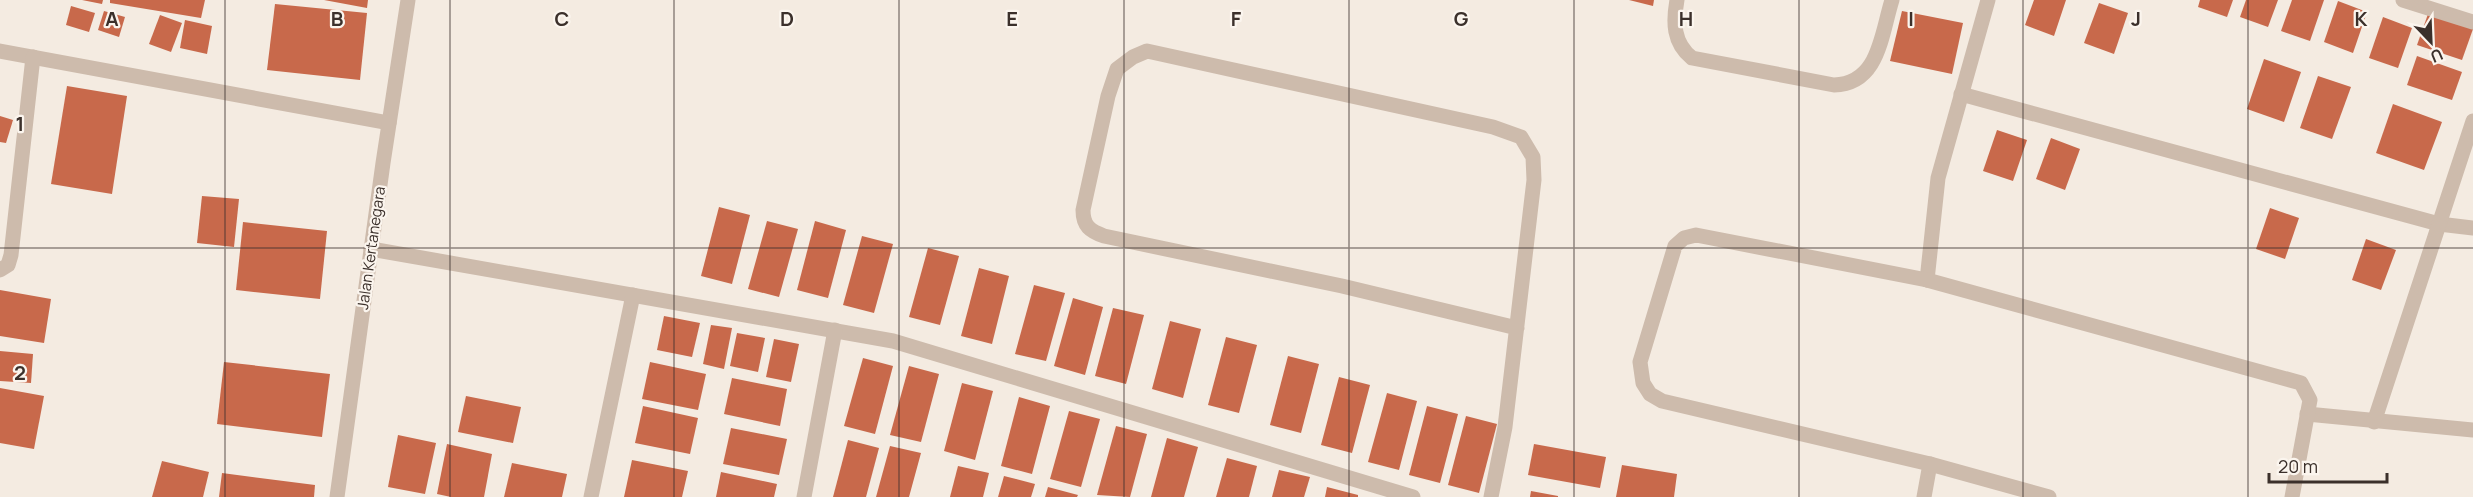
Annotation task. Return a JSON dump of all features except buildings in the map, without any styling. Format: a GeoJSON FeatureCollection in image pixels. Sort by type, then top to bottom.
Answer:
{"type":"FeatureCollection","features":[{"type":"Feature","properties":{"kind":"street","name":"Jalan Kertanegara"},"geometry":{"type":"LineString","coordinates":[[337,497],[408,0]]}},
{"type":"Feature","properties":{"kind":"street"},"geometry":{"type":"LineString","coordinates":[[1677,0],[1675,12],[1677,37],[1679,44],[1692,58],[1833,85],[1848,85],[1859,79],[1873,64],[1892,0]]}},
{"type":"Feature","properties":{"kind":"street"},"geometry":{"type":"LineString","coordinates":[[1927,280],[1938,178],[1988,0]]}},
{"type":"Feature","properties":{"kind":"street"},"geometry":{"type":"LineString","coordinates":[[2403,0],[2473,22]]}},
{"type":"Feature","properties":{"kind":"street"},"geometry":{"type":"LineString","coordinates":[[0,51],[389,123]]}},
{"type":"Feature","properties":{"kind":"street"},"geometry":{"type":"LineString","coordinates":[[1491,497],[1505,427],[1517,328],[1534,180],[1533,157],[1521,138],[1493,128],[1147,51],[1133,57],[1118,69],[1108,96],[1083,210],[1083,221],[1090,231],[1104,236],[1342,286],[1517,328]]}},
{"type":"Feature","properties":{"kind":"street"},"geometry":{"type":"LineString","coordinates":[[0,270],[10,261],[33,57]]}},
{"type":"Feature","properties":{"kind":"street"},"geometry":{"type":"LineString","coordinates":[[1961,94],[2439,224],[2473,228]]}},
{"type":"Feature","properties":{"kind":"street"},"geometry":{"type":"LineString","coordinates":[[2374,422],[2473,121]]}},
{"type":"Feature","properties":{"kind":"street"},"geometry":{"type":"LineString","coordinates":[[2049,497],[1930,464],[1662,401],[1650,394],[1643,383],[1640,362],[1671,256],[1676,246],[1684,238],[1696,235],[1927,280],[2295,380],[2305,386],[2309,394],[2292,497]]}},
{"type":"Feature","properties":{"kind":"street"},"geometry":{"type":"LineString","coordinates":[[371,249],[893,341],[1413,497]]}},
{"type":"Feature","properties":{"kind":"street"},"geometry":{"type":"LineString","coordinates":[[591,497],[633,295]]}},
{"type":"Feature","properties":{"kind":"street"},"geometry":{"type":"LineString","coordinates":[[804,497],[834,330]]}},
{"type":"Feature","properties":{"kind":"street"},"geometry":{"type":"LineString","coordinates":[[2307,414],[2473,430]]}},
{"type":"Feature","properties":{"kind":"street"},"geometry":{"type":"LineString","coordinates":[[1924,497],[1930,464]]}}]}
